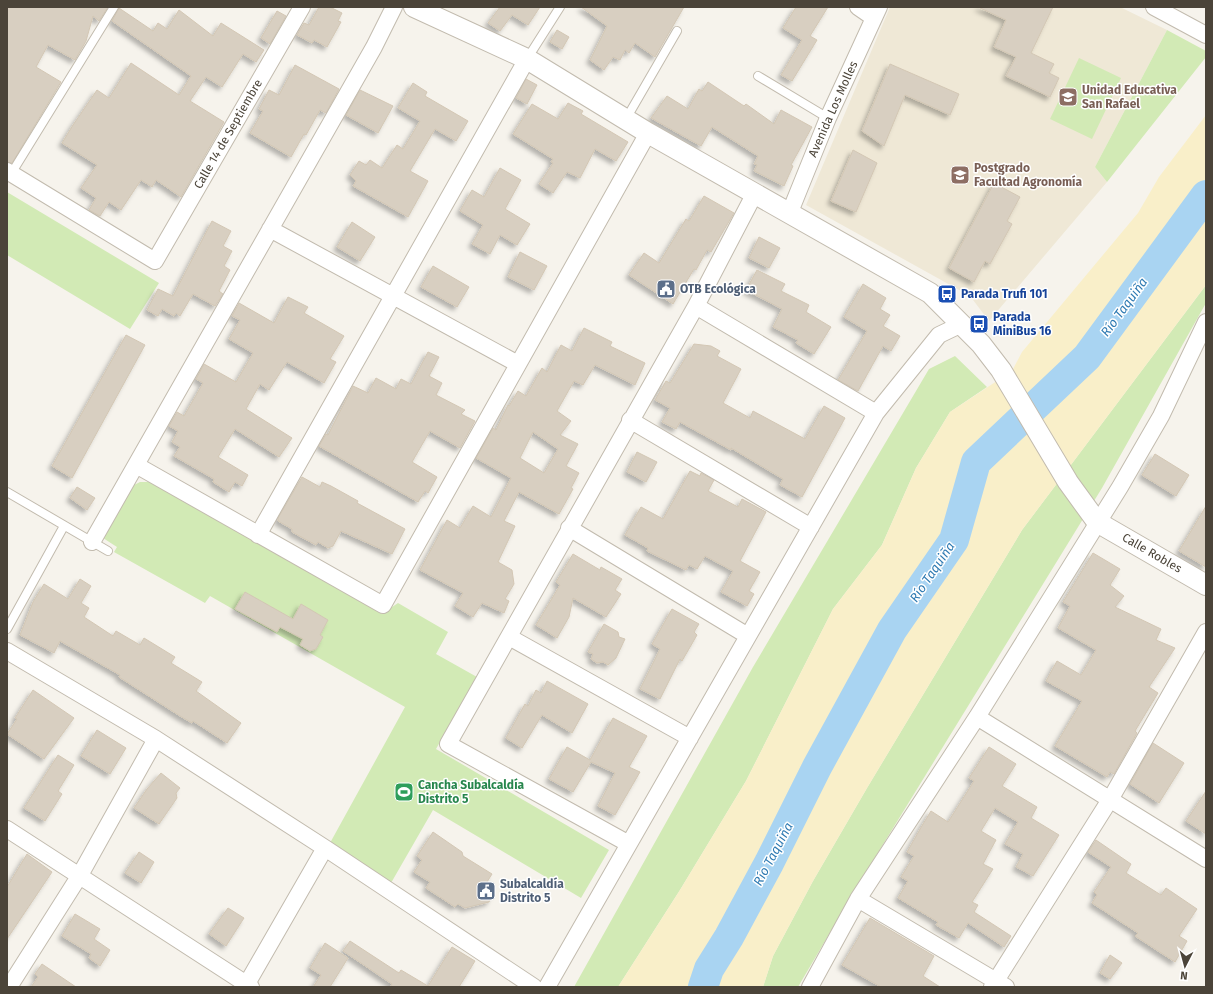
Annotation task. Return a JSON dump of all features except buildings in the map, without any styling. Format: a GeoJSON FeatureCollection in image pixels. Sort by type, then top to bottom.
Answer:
{"type":"FeatureCollection","features":[{"type":"Feature","properties":{"kind":"street","name":"Calle 14 de Septiembre"},"geometry":{"type":"LineString","coordinates":[[9,172],[155,261],[302,7]]}},
{"type":"Feature","properties":{"kind":"street"},"geometry":{"type":"LineString","coordinates":[[92,542],[394,7]]}},
{"type":"Feature","properties":{"kind":"street"},"geometry":{"type":"LineString","coordinates":[[858,7],[876,12]]}},
{"type":"Feature","properties":{"kind":"street"},"geometry":{"type":"LineString","coordinates":[[1154,7],[1206,35]]}},
{"type":"Feature","properties":{"kind":"street"},"geometry":{"type":"LineString","coordinates":[[428,10],[527,59],[648,133],[790,212],[930,293],[962,324],[1001,370],[1068,482],[1098,522]]}},
{"type":"Feature","properties":{"kind":"street","name":"Avenida Los Molles"},"geometry":{"type":"LineString","coordinates":[[790,212],[828,118],[876,12]]}},
{"type":"Feature","properties":{"kind":"street"},"geometry":{"type":"LineString","coordinates":[[258,536],[527,59]]}},
{"type":"Feature","properties":{"kind":"street"},"geometry":{"type":"LineString","coordinates":[[136,465],[258,536],[383,605],[648,133]]}},
{"type":"Feature","properties":{"kind":"street"},"geometry":{"type":"LineString","coordinates":[[629,844],[448,744],[630,420],[696,306],[755,193]]}},
{"type":"Feature","properties":{"kind":"street"},"geometry":{"type":"LineString","coordinates":[[270,229],[518,364]]}},
{"type":"Feature","properties":{"kind":"street"},"geometry":{"type":"LineString","coordinates":[[696,306],[876,413]]}},
{"type":"Feature","properties":{"kind":"street"},"geometry":{"type":"LineString","coordinates":[[810,987],[858,899],[977,717],[1120,487],[1160,416],[1206,322]]}},
{"type":"Feature","properties":{"kind":"street"},"geometry":{"type":"LineString","coordinates":[[548,987],[876,413],[939,335],[962,324]]}},
{"type":"Feature","properties":{"kind":"street"},"geometry":{"type":"LineString","coordinates":[[630,420],[811,527]]}},
{"type":"Feature","properties":{"kind":"street","name":"Calle Robles"},"geometry":{"type":"LineString","coordinates":[[1098,522],[1206,585]]}},
{"type":"Feature","properties":{"kind":"street"},"geometry":{"type":"LineString","coordinates":[[569,528],[748,636]]}},
{"type":"Feature","properties":{"kind":"street"},"geometry":{"type":"LineString","coordinates":[[858,899],[998,985],[1111,798],[1206,632]]}},
{"type":"Feature","properties":{"kind":"street"},"geometry":{"type":"LineString","coordinates":[[509,637],[690,738]]}},
{"type":"Feature","properties":{"kind":"street"},"geometry":{"type":"LineString","coordinates":[[7,651],[156,739],[325,848],[534,987]]}},
{"type":"Feature","properties":{"kind":"street"},"geometry":{"type":"LineString","coordinates":[[977,717],[1111,798],[1206,858]]}},
{"type":"Feature","properties":{"kind":"street"},"geometry":{"type":"LineString","coordinates":[[9,987],[80,875],[156,739]]}},
{"type":"Feature","properties":{"kind":"street"},"geometry":{"type":"LineString","coordinates":[[7,829],[80,875],[248,986],[325,848]]}},
{"type":"Feature","properties":{"kind":"lane"},"geometry":{"type":"LineString","coordinates":[[9,172],[114,7]]}},
{"type":"Feature","properties":{"kind":"lane"},"geometry":{"type":"LineString","coordinates":[[527,59],[560,7]]}},
{"type":"Feature","properties":{"kind":"lane"},"geometry":{"type":"LineString","coordinates":[[626,119],[677,30]]}},
{"type":"Feature","properties":{"kind":"lane"},"geometry":{"type":"LineString","coordinates":[[758,76],[828,118]]}},
{"type":"Feature","properties":{"kind":"lane"},"geometry":{"type":"LineString","coordinates":[[7,492],[108,551]]}},
{"type":"Feature","properties":{"kind":"lane"},"geometry":{"type":"LineString","coordinates":[[7,629],[64,526]]}},
{"type":"Feature","properties":{"kind":"shaded area","name":"Postgrado Facultad Agronomía"},"geometry":{"type":"Polygon","coordinates":[[[890,7],[1120,7],[1167,30],[1095,167],[1107,182],[989,321],[970,296],[806,205],[890,7]]]}},
{"type":"Feature","properties":{"kind":"green space"},"geometry":{"type":"Polygon","coordinates":[[[1167,30],[1206,51],[1206,57],[1107,182],[1095,167],[1167,30]]]}},
{"type":"Feature","properties":{"kind":"green space"},"geometry":{"type":"Polygon","coordinates":[[[1079,58],[1121,78],[1092,139],[1050,119],[1079,58]]]}},
{"type":"Feature","properties":{"kind":"green space"},"geometry":{"type":"Polygon","coordinates":[[[7,192],[159,283],[130,329],[7,255],[7,192]]]}},
{"type":"Feature","properties":{"kind":"green space"},"geometry":{"type":"Polygon","coordinates":[[[1206,285],[1206,303],[1102,488],[855,890],[798,987],[763,987],[773,956],[813,881],[1022,530],[1206,285]]]}},
{"type":"Feature","properties":{"kind":"green space"},"geometry":{"type":"Polygon","coordinates":[[[955,356],[987,387],[950,412],[916,468],[882,545],[833,609],[746,781],[680,890],[618,987],[574,987],[753,667],[929,369],[955,356]]]}},
{"type":"Feature","properties":{"kind":"green space"},"geometry":{"type":"Polygon","coordinates":[[[140,482],[149,482],[382,614],[398,603],[448,632],[436,654],[477,677],[436,749],[609,850],[581,898],[433,810],[391,883],[330,843],[405,707],[210,596],[205,603],[114,552],[117,547],[103,538],[134,485],[140,482]]]}},
{"type":"Feature","properties":{"kind":"sand"},"geometry":{"type":"Polygon","coordinates":[[[1206,115],[1206,285],[1022,530],[813,881],[773,956],[763,987],[618,987],[680,890],[746,781],[833,609],[882,545],[916,468],[950,412],[1012,371],[1022,352],[1138,213],[1159,177],[1206,115]]]}},
{"type":"Feature","properties":{"kind":"waterway","name":"Río Taquiña"},"geometry":{"type":"LineString","coordinates":[[703,987],[709,969],[729,937],[769,863],[817,767],[892,630],[954,540],[976,462],[1087,357],[1206,195]]}},
{"type":"Feature","properties":{"kind":"place","name":"Unidad Educativa San Rafael"},"geometry":{"type":"Point","coordinates":[1068,97]}},
{"type":"Feature","properties":{"kind":"place","name":"Postgrado Facultad Agronomía"},"geometry":{"type":"Point","coordinates":[960,175]}},
{"type":"Feature","properties":{"kind":"place","name":"OTB Ecológica"},"geometry":{"type":"Point","coordinates":[666,289]}},
{"type":"Feature","properties":{"kind":"place","name":"Parada Trufi 101"},"geometry":{"type":"Point","coordinates":[947,294]}},
{"type":"Feature","properties":{"kind":"place","name":"Parada MiniBus 16"},"geometry":{"type":"Point","coordinates":[979,324]}},
{"type":"Feature","properties":{"kind":"place","name":"Cancha Subalcaldía Distrito 5"},"geometry":{"type":"Point","coordinates":[404,792]}},
{"type":"Feature","properties":{"kind":"place","name":"Subalcaldía Distrito 5"},"geometry":{"type":"Point","coordinates":[486,891]}}]}
